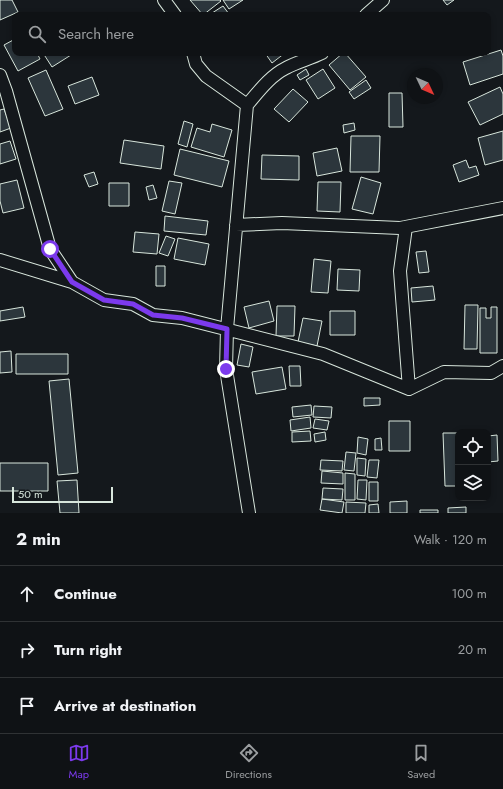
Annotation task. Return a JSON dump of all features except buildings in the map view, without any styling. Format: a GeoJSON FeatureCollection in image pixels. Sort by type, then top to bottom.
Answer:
{"type":"FeatureCollection","features":[{"type":"Feature","properties":{"kind":"street"},"geometry":{"type":"LineString","coordinates":[[164,0],[173,12]]}},
{"type":"Feature","properties":{"kind":"street"},"geometry":{"type":"LineString","coordinates":[[369,12],[383,0]]}},
{"type":"Feature","properties":{"kind":"street"},"geometry":{"type":"LineString","coordinates":[[194,56],[196,64],[206,76],[247,105]]}},
{"type":"Feature","properties":{"kind":"street"},"geometry":{"type":"LineString","coordinates":[[249,513],[226,369],[227,329],[247,105],[270,79],[287,67],[316,56]]}},
{"type":"Feature","properties":{"kind":"street"},"geometry":{"type":"LineString","coordinates":[[0,75],[6,91],[50,249],[72,282]]}},
{"type":"Feature","properties":{"kind":"street"},"geometry":{"type":"LineString","coordinates":[[236,225],[282,224],[400,228],[503,208]]}},
{"type":"Feature","properties":{"kind":"street"},"geometry":{"type":"LineString","coordinates":[[406,227],[400,271],[409,389]]}},
{"type":"Feature","properties":{"kind":"street"},"geometry":{"type":"LineString","coordinates":[[0,260],[72,282],[104,300],[133,304],[153,315],[182,318],[323,354],[409,389],[444,372],[491,373],[503,366]]}},
{"type":"Feature","properties":{"kind":"route"},"geometry":{"type":"LineString","coordinates":[[50,249],[55,259],[72,282],[104,300],[133,304],[153,315],[182,318],[227,329],[226,369]]}}]}
